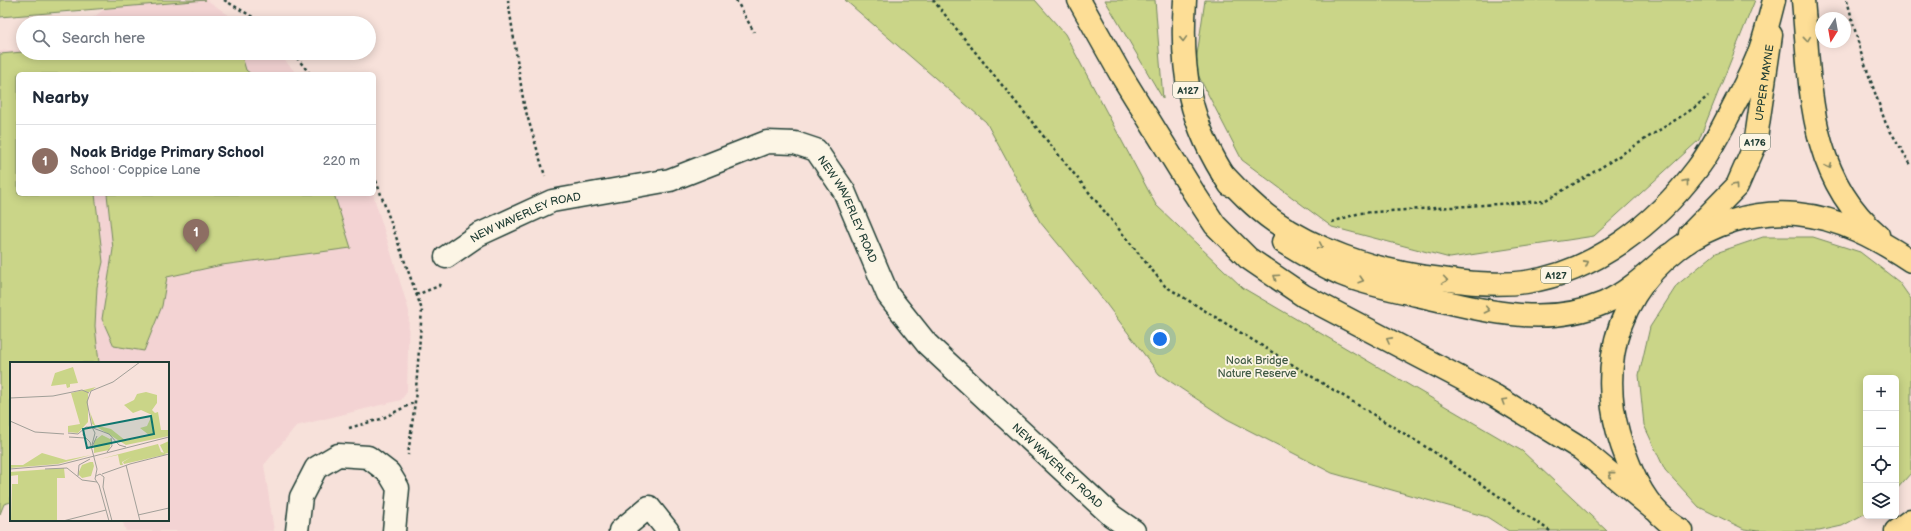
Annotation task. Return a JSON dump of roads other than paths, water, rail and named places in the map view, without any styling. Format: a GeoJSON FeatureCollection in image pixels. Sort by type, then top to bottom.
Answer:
{"type":"FeatureCollection","features":[{"type":"Feature","properties":{"kind":"main road"},"geometry":{"type":"LineString","coordinates":[[1079,0],[1120,73],[1194,192],[1216,225],[1248,258],[1304,296],[1495,396],[1581,449],[1682,531]]}},
{"type":"Feature","properties":{"kind":"main road","name":"A127"},"geometry":{"type":"LineString","coordinates":[[1185,0],[1183,32],[1186,80],[1193,110],[1206,143],[1222,173],[1244,205],[1259,222],[1281,240],[1307,257],[1342,275],[1380,286],[1498,312],[1523,316],[1546,316],[1574,312],[1604,303],[1628,290],[1669,255]]}},
{"type":"Feature","properties":{"kind":"main road","name":"A127"},"geometry":{"type":"LineString","coordinates":[[1222,173],[1246,198],[1272,220],[1295,235],[1358,261],[1403,273],[1452,281],[1489,284],[1525,282],[1551,276],[1581,266],[1612,249],[1638,229],[1679,191],[1698,168],[1718,137],[1750,75],[1760,49],[1775,0]]}},
{"type":"Feature","properties":{"kind":"main road","name":"UPPER MAYNE"},"geometry":{"type":"LineString","coordinates":[[1669,255],[1737,186],[1755,145],[1775,0]]}},
{"type":"Feature","properties":{"kind":"main road"},"geometry":{"type":"LineString","coordinates":[[1803,0],[1815,123],[1822,152],[1848,203],[1869,228],[1907,260]]}},
{"type":"Feature","properties":{"kind":"main road"},"geometry":{"type":"LineString","coordinates":[[1652,508],[1635,480],[1616,430],[1612,408],[1611,384],[1613,354],[1620,328],[1632,300],[1647,278],[1669,255],[1696,236],[1722,224],[1770,214],[1797,214],[1826,218],[1850,227],[1876,239],[1907,260]]}},
{"type":"Feature","properties":{"kind":"street","name":"NEW WAVERLEY ROAD"},"geometry":{"type":"LineString","coordinates":[[446,257],[478,235],[552,201],[670,180],[767,142],[795,143],[816,150],[844,191],[888,295],[927,344],[1112,516],[1134,531]]}},
{"type":"Feature","properties":{"kind":"street"},"geometry":{"type":"LineString","coordinates":[[297,531],[301,497],[316,468],[338,455],[368,457],[389,474],[398,488],[394,531]]}},
{"type":"Feature","properties":{"kind":"street"},"geometry":{"type":"LineString","coordinates":[[620,531],[650,507],[668,531]]}},
{"type":"Feature","properties":{"kind":"street"},"geometry":{"type":"LineString","coordinates":[[1652,508],[1666,531]]}},
{"type":"Feature","properties":{"kind":"place","name":"Noak Bridge Primary School"},"geometry":{"type":"Point","coordinates":[196,252]}},
{"type":"Feature","properties":{"kind":"park label","name":"Noak Bridge Nature Reserve"},"geometry":{"type":"Point","coordinates":[1257,366]}}]}
